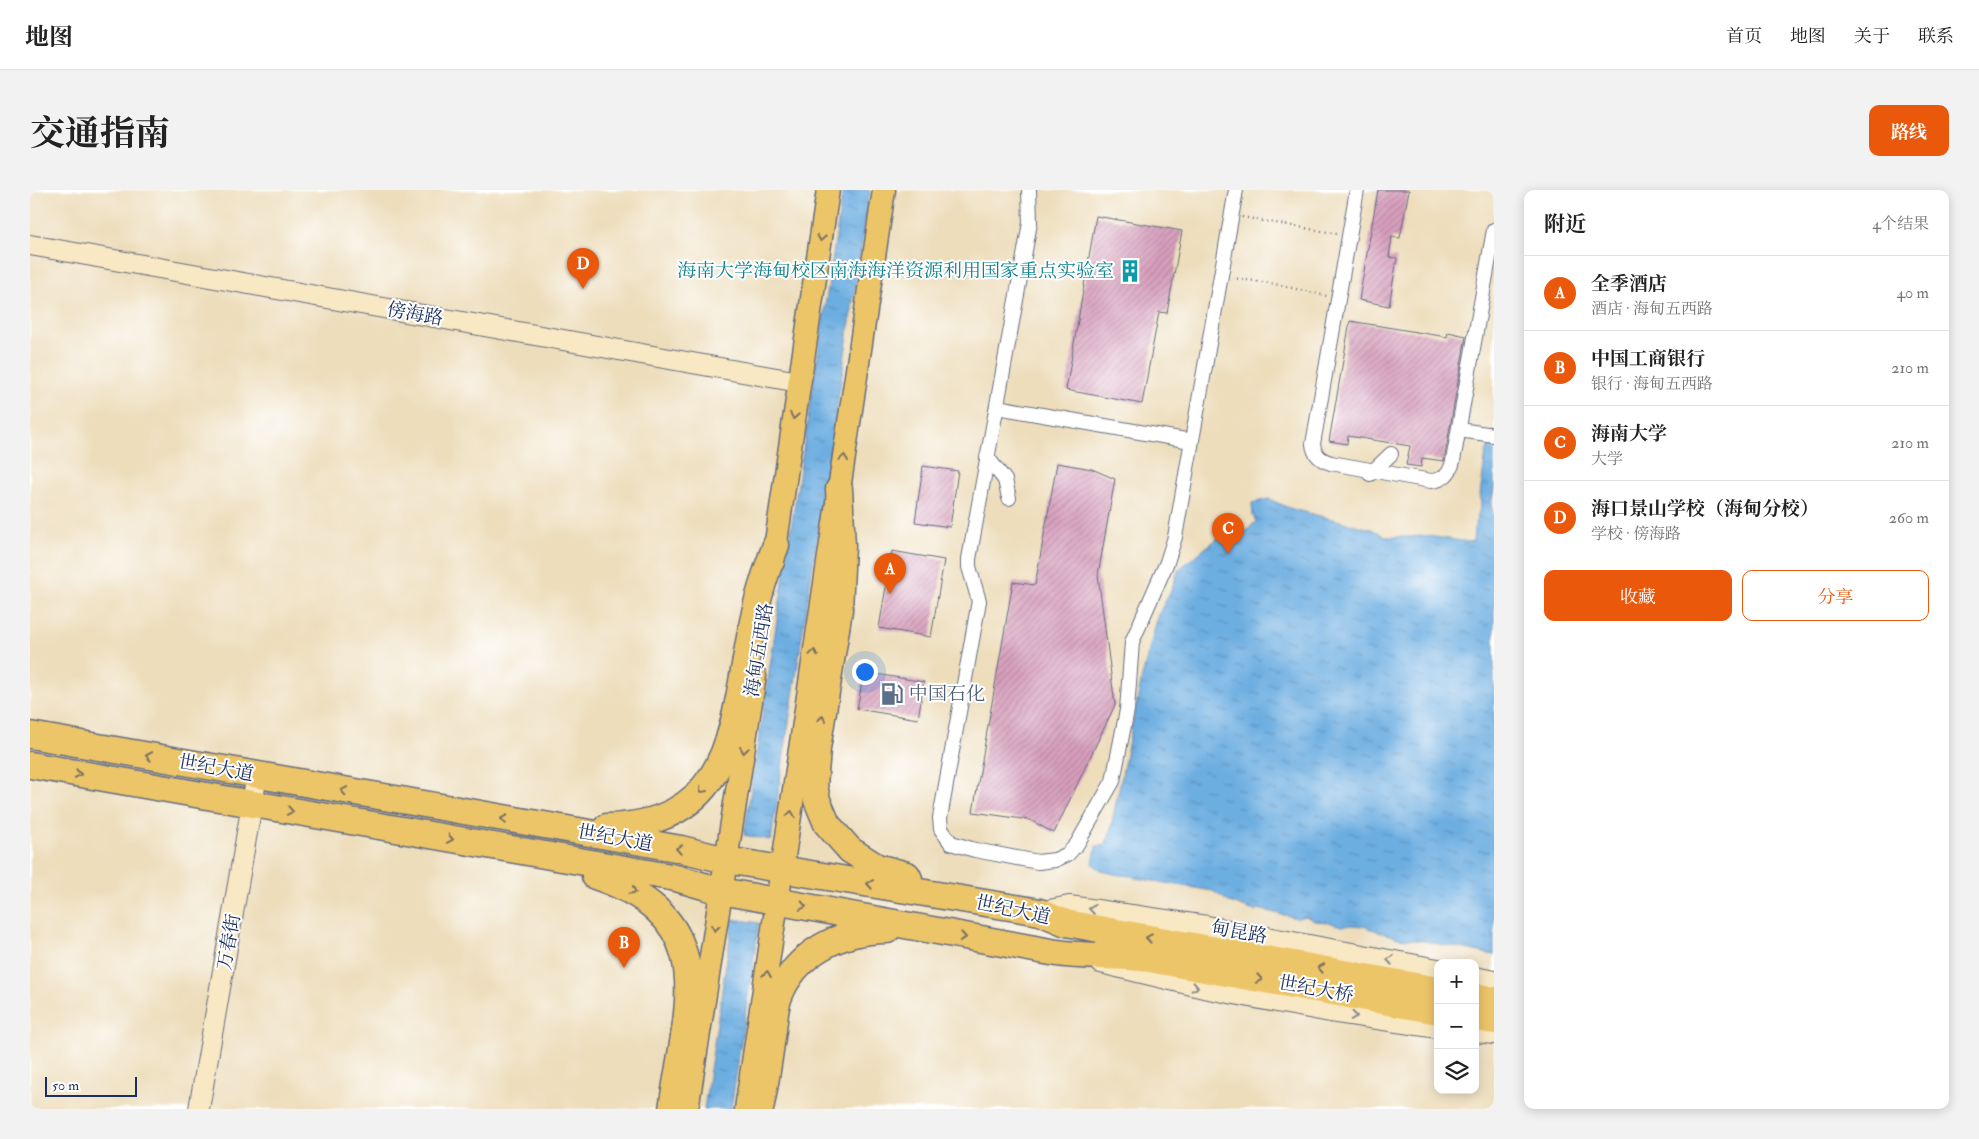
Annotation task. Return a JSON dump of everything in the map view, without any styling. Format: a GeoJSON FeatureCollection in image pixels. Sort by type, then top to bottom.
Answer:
{"type":"FeatureCollection","features":[{"type":"Feature","properties":{"kind":"highway"},"geometry":{"type":"LineString","coordinates":[[839,489],[842,546],[838,610],[817,748],[814,785],[822,812],[842,843],[863,860],[877,867],[908,875],[912,891]]}},
{"type":"Feature","properties":{"kind":"highway"},"geometry":{"type":"LineString","coordinates":[[552,827],[566,823],[590,827],[612,827],[660,819],[677,812],[693,800],[708,782],[722,759],[731,729],[762,583],[776,545]]}},
{"type":"Feature","properties":{"kind":"highway","name":"世纪大道"},"geometry":{"type":"LineString","coordinates":[[30,735],[681,849],[726,860],[1040,912],[1066,924],[1196,957]]}},
{"type":"Feature","properties":{"kind":"highway","name":"世纪大道"},"geometry":{"type":"LineString","coordinates":[[30,765],[676,878],[721,891],[777,902],[1080,957],[1120,955],[1196,957]]}},
{"type":"Feature","properties":{"kind":"highway"},"geometry":{"type":"LineString","coordinates":[[539,854],[560,865],[611,881],[640,895],[664,914],[678,936],[687,960],[689,993],[672,1109]]}},
{"type":"Feature","properties":{"kind":"highway"},"geometry":{"type":"LineString","coordinates":[[760,1109],[777,1001],[796,968],[809,955],[835,940],[864,931],[886,930],[898,925]]}},
{"type":"Feature","properties":{"kind":"highway","name":"世纪大桥"},"geometry":{"type":"LineString","coordinates":[[1196,957],[1434,989]]}},
{"type":"Feature","properties":{"kind":"highway","name":"世纪大桥"},"geometry":{"type":"LineString","coordinates":[[1196,957],[1434,1010]]}},
{"type":"Feature","properties":{"kind":"highway"},"geometry":{"type":"LineString","coordinates":[[1479,997],[1494,1000]]}},
{"type":"Feature","properties":{"kind":"highway"},"geometry":{"type":"LineString","coordinates":[[1479,1019],[1494,1021]]}},
{"type":"Feature","properties":{"kind":"main road","name":"海甸五西路"},"geometry":{"type":"LineString","coordinates":[[687,1109],[776,545],[828,190]]}},
{"type":"Feature","properties":{"kind":"main road"},"geometry":{"type":"LineString","coordinates":[[746,1109],[884,190]]}},
{"type":"Feature","properties":{"kind":"street"},"geometry":{"type":"LineString","coordinates":[[1029,190],[1030,223],[1000,418],[989,460],[975,560],[975,567],[984,591],[984,602],[946,819],[951,833],[963,841],[1038,856],[1059,852],[1072,840],[1107,779],[1122,708],[1126,644],[1170,536],[1236,190]]}},
{"type":"Feature","properties":{"kind":"street"},"geometry":{"type":"LineString","coordinates":[[1002,405],[1038,224],[1036,190]]}},
{"type":"Feature","properties":{"kind":"street"},"geometry":{"type":"LineString","coordinates":[[1189,439],[1228,190]]}},
{"type":"Feature","properties":{"kind":"street"},"geometry":{"type":"LineString","coordinates":[[1352,190],[1309,443],[1315,461],[1323,465],[1430,485],[1447,482],[1456,467],[1492,261],[1494,230]]}},
{"type":"Feature","properties":{"kind":"street"},"geometry":{"type":"LineString","coordinates":[[1357,190],[1314,449],[1324,461],[1371,473]]}},
{"type":"Feature","properties":{"kind":"street","name":"傍海路"},"geometry":{"type":"LineString","coordinates":[[30,245],[799,386]]}},
{"type":"Feature","properties":{"kind":"street","name":"傍海路"},"geometry":{"type":"LineString","coordinates":[[30,252],[799,386]]}},
{"type":"Feature","properties":{"kind":"street"},"geometry":{"type":"LineString","coordinates":[[1002,405],[1189,439]]}},
{"type":"Feature","properties":{"kind":"street"},"geometry":{"type":"LineString","coordinates":[[1461,430],[1494,435]]}},
{"type":"Feature","properties":{"kind":"street"},"geometry":{"type":"LineString","coordinates":[[1371,473],[1391,454]]}},
{"type":"Feature","properties":{"kind":"street"},"geometry":{"type":"LineString","coordinates":[[989,460],[1005,480],[1009,498]]}},
{"type":"Feature","properties":{"kind":"street","name":"万春街"},"geometry":{"type":"LineString","coordinates":[[206,1109],[260,776]]}},
{"type":"Feature","properties":{"kind":"street","name":"万春街"},"geometry":{"type":"LineString","coordinates":[[199,1109],[256,805]]}},
{"type":"Feature","properties":{"kind":"street","name":"甸昆路"},"geometry":{"type":"LineString","coordinates":[[1040,912],[1069,906],[1078,907],[1207,926],[1434,968]]}},
{"type":"Feature","properties":{"kind":"street"},"geometry":{"type":"LineString","coordinates":[[1080,957],[1208,989],[1339,1014],[1434,1027]]}},
{"type":"Feature","properties":{"kind":"street"},"geometry":{"type":"LineString","coordinates":[[1479,978],[1494,981]]}},
{"type":"Feature","properties":{"kind":"street"},"geometry":{"type":"LineString","coordinates":[[1479,1032],[1494,1034]]}},
{"type":"Feature","properties":{"kind":"path"},"geometry":{"type":"LineString","coordinates":[[1231,215],[1344,235]]}},
{"type":"Feature","properties":{"kind":"path"},"geometry":{"type":"LineString","coordinates":[[1220,277],[1270,283],[1312,294],[1334,297]]}},
{"type":"Feature","properties":{"kind":"water"},"geometry":{"type":"Polygon","coordinates":[[[843,190],[870,190],[771,840],[744,835],[843,190]]]}},
{"type":"Feature","properties":{"kind":"water"},"geometry":{"type":"Polygon","coordinates":[[[1494,430],[1494,488],[1491,507],[1494,515],[1494,955],[1424,941],[1398,938],[1363,926],[1341,926],[1328,922],[1314,921],[1306,916],[1297,918],[1258,909],[1255,911],[1229,902],[1213,891],[1111,873],[1101,870],[1093,864],[1096,846],[1103,846],[1109,837],[1142,677],[1158,615],[1171,591],[1179,569],[1218,538],[1224,536],[1239,539],[1256,521],[1253,516],[1252,503],[1269,499],[1289,508],[1371,529],[1388,537],[1413,537],[1420,535],[1473,541],[1474,529],[1481,505],[1480,495],[1486,453],[1494,430]]]}},
{"type":"Feature","properties":{"kind":"water"},"geometry":{"type":"Polygon","coordinates":[[[733,919],[759,923],[731,1109],[704,1109],[733,919]]]}},
{"type":"Feature","properties":{"kind":"building"},"geometry":{"type":"Polygon","coordinates":[[[1378,190],[1409,190],[1400,238],[1392,237],[1389,257],[1397,258],[1389,306],[1359,300],[1378,190]]]}},
{"type":"Feature","properties":{"kind":"building","name":"海南大学海甸校区南海海洋资源利用国家重点实验室"},"geometry":{"type":"Polygon","coordinates":[[[1096,216],[1182,231],[1167,313],[1159,312],[1142,404],[1066,390],[1096,216]]]}},
{"type":"Feature","properties":{"kind":"building"},"geometry":{"type":"Polygon","coordinates":[[[1350,321],[1447,337],[1448,332],[1466,336],[1444,461],[1422,458],[1421,467],[1406,465],[1410,446],[1348,436],[1347,444],[1329,441],[1350,321]]]}},
{"type":"Feature","properties":{"kind":"building"},"geometry":{"type":"Polygon","coordinates":[[[1057,463],[1092,469],[1115,479],[1098,575],[1115,705],[1054,833],[1030,820],[973,812],[1013,582],[1035,585],[1057,463]]]}},
{"type":"Feature","properties":{"kind":"building"},"geometry":{"type":"Polygon","coordinates":[[[923,466],[958,471],[950,527],[915,522],[923,466]]]}},
{"type":"Feature","properties":{"kind":"building"},"geometry":{"type":"Polygon","coordinates":[[[892,551],[944,560],[931,637],[879,628],[892,551]]]}},
{"type":"Feature","properties":{"kind":"building"},"geometry":{"type":"Polygon","coordinates":[[[864,672],[924,682],[918,719],[857,709],[864,672]]]}},
{"type":"Feature","properties":{"kind":"place","name":"海南大学海甸校区南海海洋资源利用国家重点实验室"},"geometry":{"type":"Point","coordinates":[1130,271]}},
{"type":"Feature","properties":{"kind":"place","name":"海口景山学校（海甸分校）"},"geometry":{"type":"Point","coordinates":[583,289]}},
{"type":"Feature","properties":{"kind":"place","name":"海南大学"},"geometry":{"type":"Point","coordinates":[1228,554]}},
{"type":"Feature","properties":{"kind":"place","name":"全季酒店"},"geometry":{"type":"Point","coordinates":[890,594]}},
{"type":"Feature","properties":{"kind":"place","name":"中国石化"},"geometry":{"type":"Point","coordinates":[892,694]}},
{"type":"Feature","properties":{"kind":"place","name":"中国工商银行"},"geometry":{"type":"Point","coordinates":[624,968]}}]}
